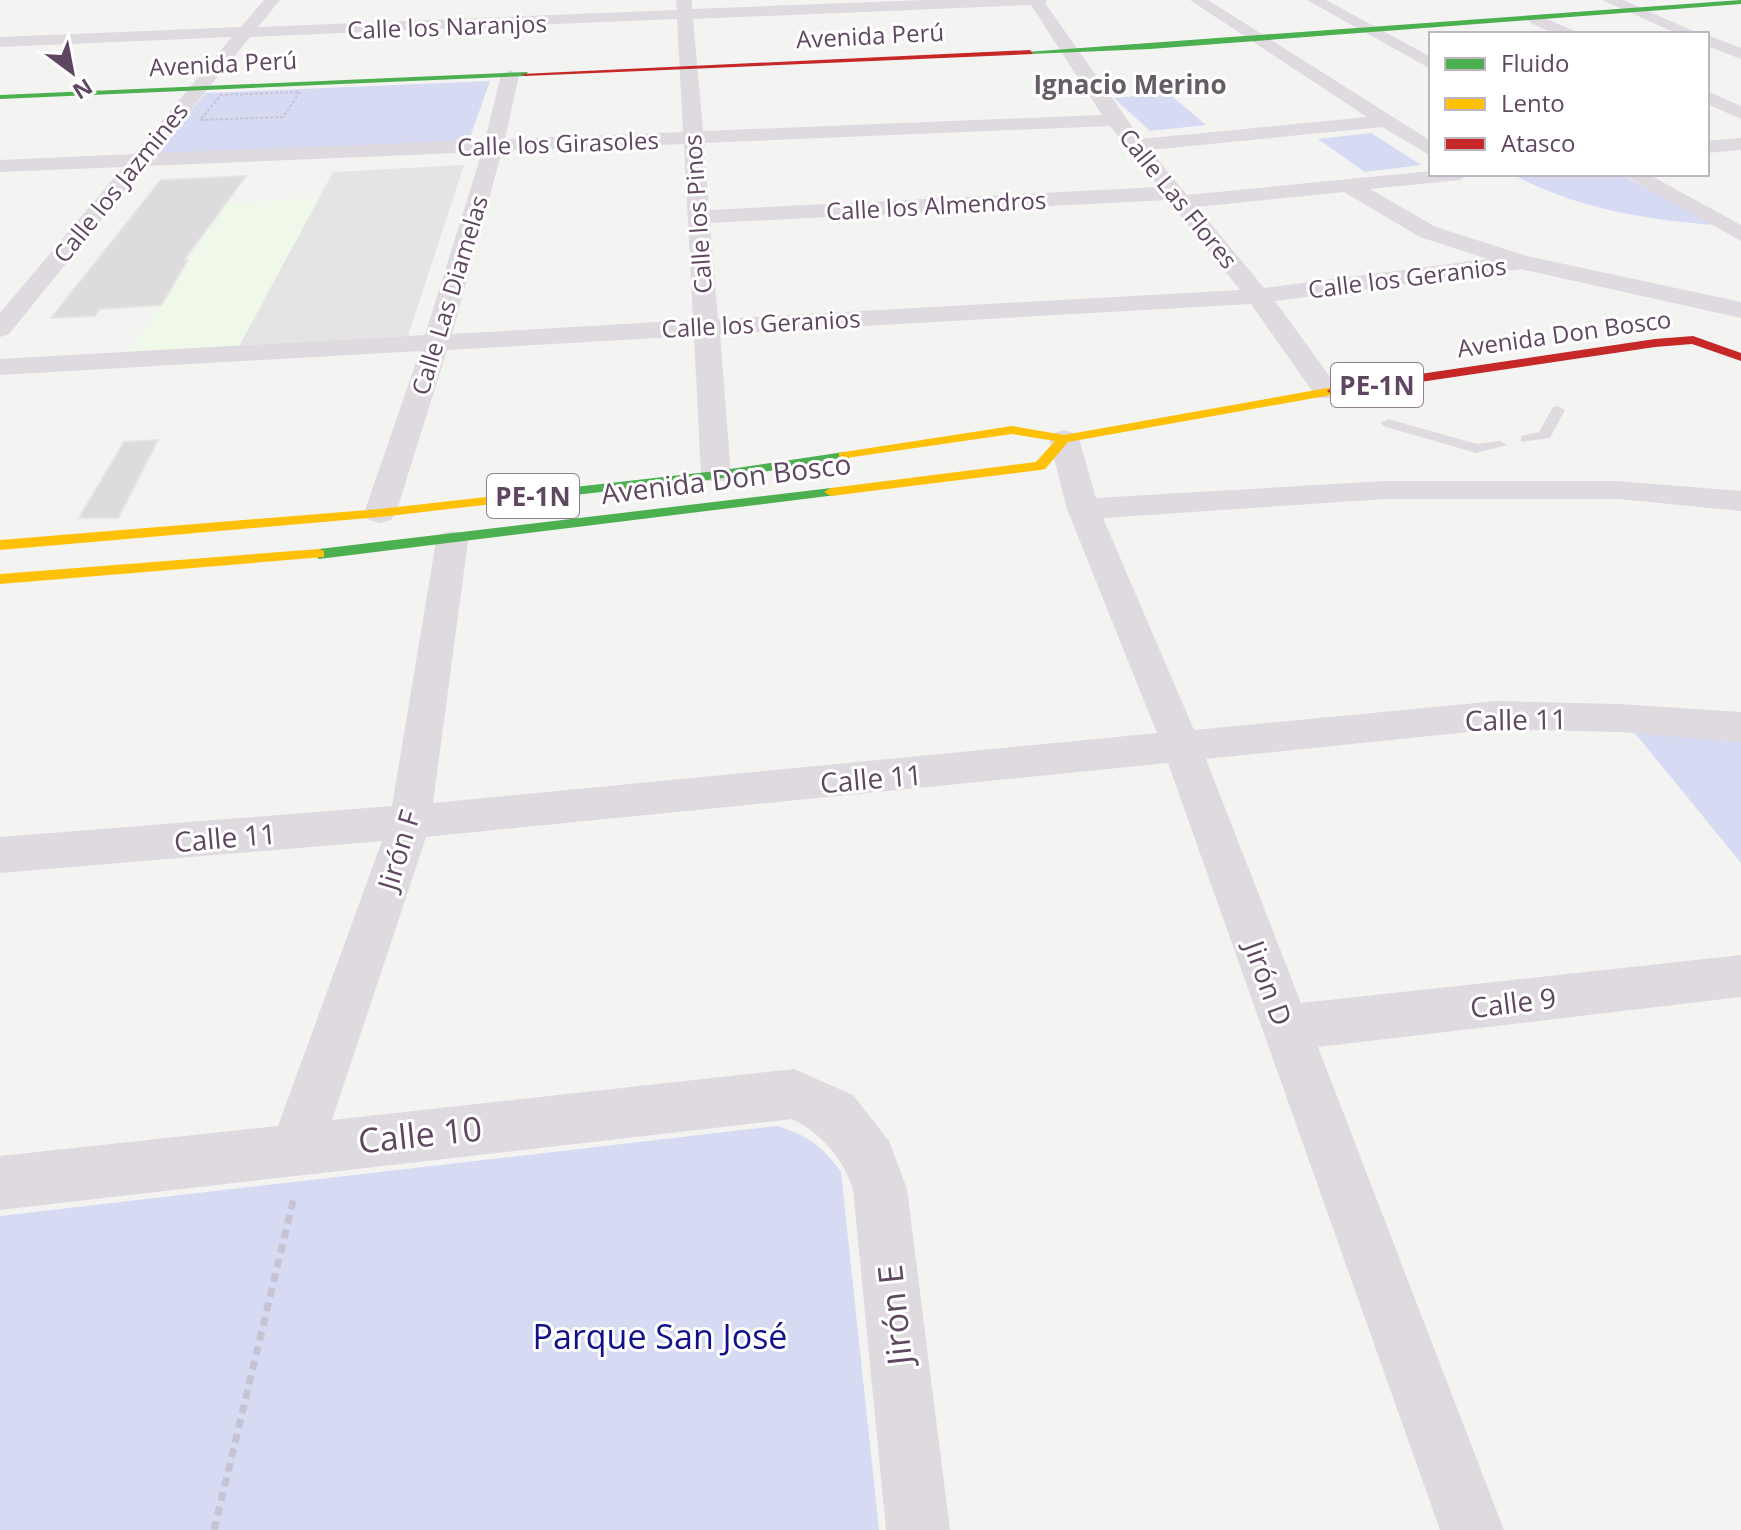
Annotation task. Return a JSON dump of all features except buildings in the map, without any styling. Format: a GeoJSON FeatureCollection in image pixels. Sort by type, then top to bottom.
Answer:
{"type":"FeatureCollection","features":[{"type":"Feature","properties":{"kind":"street","name":"Calle los Jazmines"},"geometry":{"type":"LineString","coordinates":[[0,329],[272,0]]}},
{"type":"Feature","properties":{"kind":"street","name":"Calle los Naranjos"},"geometry":{"type":"LineString","coordinates":[[0,42],[244,33],[684,8],[1036,0]]}},
{"type":"Feature","properties":{"kind":"street","name":"Calle Las Flores"},"geometry":{"type":"LineString","coordinates":[[1036,0],[1115,120],[1258,296],[1327,392]]}},
{"type":"Feature","properties":{"kind":"street"},"geometry":{"type":"LineString","coordinates":[[1198,0],[1429,149]]}},
{"type":"Feature","properties":{"kind":"street"},"geometry":{"type":"LineString","coordinates":[[1315,0],[1429,63]]}},
{"type":"Feature","properties":{"kind":"street"},"geometry":{"type":"LineString","coordinates":[[1610,0],[1687,32]]}},
{"type":"Feature","properties":{"kind":"street","name":"Avenida Perú"},"geometry":{"type":"LineString","coordinates":[[0,97],[1258,40],[1737,2]]}},
{"type":"Feature","properties":{"kind":"street","name":"Calle los Pinos"},"geometry":{"type":"LineString","coordinates":[[684,8],[716,475]]}},
{"type":"Feature","properties":{"kind":"street"},"geometry":{"type":"LineString","coordinates":[[1537,20],[1564,32]]}},
{"type":"Feature","properties":{"kind":"street"},"geometry":{"type":"LineString","coordinates":[[1709,41],[1741,54]]}},
{"type":"Feature","properties":{"kind":"street","name":"Calle Las Diamelas"},"geometry":{"type":"LineString","coordinates":[[380,513],[437,340],[495,146],[510,75]]}},
{"type":"Feature","properties":{"kind":"street"},"geometry":{"type":"LineString","coordinates":[[1709,86],[1730,83]]}},
{"type":"Feature","properties":{"kind":"street"},"geometry":{"type":"LineString","coordinates":[[1709,98],[1741,113]]}},
{"type":"Feature","properties":{"kind":"street","name":"Calle los Girasoles"},"geometry":{"type":"LineString","coordinates":[[0,166],[1115,120]]}},
{"type":"Feature","properties":{"kind":"street"},"geometry":{"type":"LineString","coordinates":[[1136,145],[1385,121]]}},
{"type":"Feature","properties":{"kind":"street"},"geometry":{"type":"LineString","coordinates":[[1709,147],[1741,144]]}},
{"type":"Feature","properties":{"kind":"street","name":"Calle los Almendros"},"geometry":{"type":"LineString","coordinates":[[697,217],[1178,197],[1439,176]]}},
{"type":"Feature","properties":{"kind":"street"},"geometry":{"type":"LineString","coordinates":[[1636,176],[1737,230]]}},
{"type":"Feature","properties":{"kind":"street"},"geometry":{"type":"LineString","coordinates":[[1347,185],[1428,232],[1521,262],[1741,310]]}},
{"type":"Feature","properties":{"kind":"street","name":"Calle los Geranios"},"geometry":{"type":"LineString","coordinates":[[0,367],[1258,296],[1521,262]]}},
{"type":"Feature","properties":{"kind":"street","name":"Avenida Don Bosco"},"geometry":{"type":"LineString","coordinates":[[0,545],[380,513],[716,475],[1012,430],[1064,439],[1327,392],[1693,340],[1741,357]]}},
{"type":"Feature","properties":{"kind":"street","name":"Avenida Don Bosco"},"geometry":{"type":"LineString","coordinates":[[0,579],[452,541],[1040,466],[1064,439]]}},
{"type":"Feature","properties":{"kind":"street","name":"Jirón D"},"geometry":{"type":"LineString","coordinates":[[1064,439],[1083,509],[1183,749],[1472,1530]]}},
{"type":"Feature","properties":{"kind":"street"},"geometry":{"type":"LineString","coordinates":[[1083,509],[1386,490],[1618,490],[1741,501]]}},
{"type":"Feature","properties":{"kind":"street","name":"Jirón F"},"geometry":{"type":"LineString","coordinates":[[301,1147],[410,822],[452,541]]}},
{"type":"Feature","properties":{"kind":"street","name":"Calle 11"},"geometry":{"type":"LineString","coordinates":[[0,855],[410,822],[1183,749],[1497,715],[1619,718],[1741,727]]}},
{"type":"Feature","properties":{"kind":"street","name":"Calle 9"},"geometry":{"type":"LineString","coordinates":[[1286,1028],[1741,976]]}},
{"type":"Feature","properties":{"kind":"street","name":"Calle 10"},"geometry":{"type":"LineString","coordinates":[[0,1183],[794,1094],[835,1113]]}},
{"type":"Feature","properties":{"kind":"street","name":"Jirón E"},"geometry":{"type":"LineString","coordinates":[[835,1113],[870,1160],[880,1189],[918,1530]]}},
{"type":"Feature","properties":{"kind":"lane"},"geometry":{"type":"LineString","coordinates":[[1526,439],[1545,435],[1558,410]]}},
{"type":"Feature","properties":{"kind":"lane"},"geometry":{"type":"LineString","coordinates":[[1388,423],[1476,449],[1500,445]]}},
{"type":"Feature","properties":{"kind":"path"},"geometry":{"type":"LineString","coordinates":[[214,1530],[301,1147]]}},
{"type":"Feature","properties":{"kind":"shaded area"},"geometry":{"type":"Polygon","coordinates":[[[464,165],[408,336],[239,346],[333,172],[464,165]]]}},
{"type":"Feature","properties":{"kind":"shaded area"},"geometry":{"type":"Polygon","coordinates":[[[319,198],[239,346],[129,352],[226,203],[319,198]]]}},
{"type":"Feature","properties":{"kind":"green space"},"geometry":{"type":"Polygon","coordinates":[[[490,81],[468,143],[151,157],[206,93],[490,81]]]}},
{"type":"Feature","properties":{"kind":"green space"},"geometry":{"type":"Polygon","coordinates":[[[1168,93],[1206,125],[1150,131],[1114,98],[1168,93]]]}},
{"type":"Feature","properties":{"kind":"green space"},"geometry":{"type":"Polygon","coordinates":[[[1371,133],[1421,165],[1365,172],[1318,139],[1371,133]]]}},
{"type":"Feature","properties":{"kind":"green space"},"geometry":{"type":"Polygon","coordinates":[[[1516,176],[1624,176],[1717,225],[1638,216],[1586,204],[1516,176]]]}},
{"type":"Feature","properties":{"kind":"green space"},"geometry":{"type":"Polygon","coordinates":[[[1635,733],[1741,742],[1741,863],[1635,733]]]}},
{"type":"Feature","properties":{"kind":"green space","name":"Parque San José"},"geometry":{"type":"Polygon","coordinates":[[[777,1126],[814,1143],[841,1172],[879,1530],[0,1530],[0,1216],[777,1126]]]}},
{"type":"Feature","properties":{"kind":"traffic: fast"},"geometry":{"type":"LineString","coordinates":[[1030,52],[1150,47],[1741,2]]}},
{"type":"Feature","properties":{"kind":"traffic: fast"},"geometry":{"type":"LineString","coordinates":[[0,97],[525,74]]}},
{"type":"Feature","properties":{"kind":"traffic: fast"},"geometry":{"type":"LineString","coordinates":[[522,497],[716,475],[844,456]]}},
{"type":"Feature","properties":{"kind":"traffic: fast"},"geometry":{"type":"LineString","coordinates":[[319,554],[831,492]]}},
{"type":"Feature","properties":{"kind":"traffic: slow"},"geometry":{"type":"LineString","coordinates":[[844,456],[1012,430],[1064,439],[1333,391]]}},
{"type":"Feature","properties":{"kind":"traffic: slow"},"geometry":{"type":"LineString","coordinates":[[831,492],[1040,466],[1064,439]]}},
{"type":"Feature","properties":{"kind":"traffic: slow"},"geometry":{"type":"LineString","coordinates":[[0,545],[380,513],[522,497]]}},
{"type":"Feature","properties":{"kind":"traffic: slow"},"geometry":{"type":"LineString","coordinates":[[0,579],[319,554]]}},
{"type":"Feature","properties":{"kind":"traffic: jam"},"geometry":{"type":"LineString","coordinates":[[525,74],[1030,52]]}},
{"type":"Feature","properties":{"kind":"traffic: jam"},"geometry":{"type":"LineString","coordinates":[[1333,391],[1655,343],[1693,340],[1741,357]]}},
{"type":"Feature","properties":{"kind":"district","name":"Ignacio Merino"},"geometry":{"type":"Point","coordinates":[1130,84]}}]}
